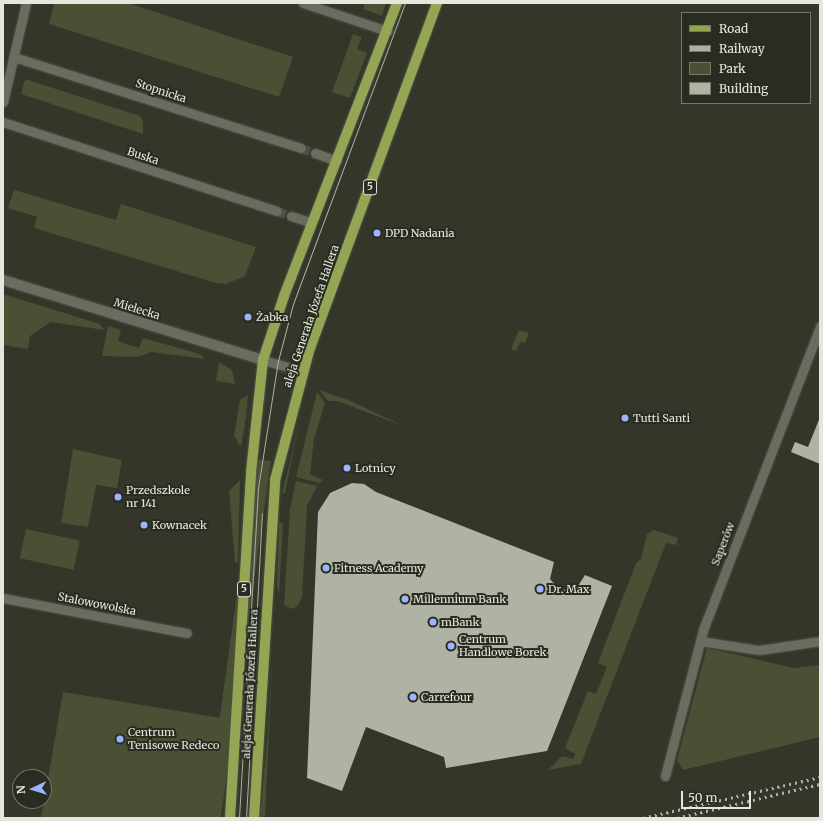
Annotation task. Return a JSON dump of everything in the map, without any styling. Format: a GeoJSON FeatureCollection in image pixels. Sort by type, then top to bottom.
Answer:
{"type":"FeatureCollection","features":[{"type":"Feature","properties":{"kind":"main road","name":"aleja Generała Józefa Hallera"},"geometry":{"type":"LineString","coordinates":[[230,818],[251,472],[263,360],[312,224],[397,3]]}},
{"type":"Feature","properties":{"kind":"main road","name":"aleja Generała Józefa Hallera"},"geometry":{"type":"LineString","coordinates":[[254,818],[273,495],[302,371],[437,3]]}},
{"type":"Feature","properties":{"kind":"street"},"geometry":{"type":"LineString","coordinates":[[3,102],[26,3]]}},
{"type":"Feature","properties":{"kind":"street"},"geometry":{"type":"LineString","coordinates":[[303,3],[387,31]]}},
{"type":"Feature","properties":{"kind":"street","name":"Stopnicka"},"geometry":{"type":"LineString","coordinates":[[14,57],[301,148]]}},
{"type":"Feature","properties":{"kind":"street","name":"Buska"},"geometry":{"type":"LineString","coordinates":[[3,122],[277,211]]}},
{"type":"Feature","properties":{"kind":"street"},"geometry":{"type":"LineString","coordinates":[[315,153],[337,161]]}},
{"type":"Feature","properties":{"kind":"street"},"geometry":{"type":"LineString","coordinates":[[291,216],[312,224]]}},
{"type":"Feature","properties":{"kind":"street","name":"Mielecka"},"geometry":{"type":"LineString","coordinates":[[3,280],[263,360]]}},
{"type":"Feature","properties":{"kind":"street","name":"Saperów"},"geometry":{"type":"LineString","coordinates":[[665,776],[700,641],[820,326]]}},
{"type":"Feature","properties":{"kind":"street"},"geometry":{"type":"LineString","coordinates":[[263,360],[302,371]]}},
{"type":"Feature","properties":{"kind":"street","name":"Stalowowolska"},"geometry":{"type":"LineString","coordinates":[[3,598],[186,634]]}},
{"type":"Feature","properties":{"kind":"street"},"geometry":{"type":"LineString","coordinates":[[700,641],[759,650],[820,641]]}},
{"type":"Feature","properties":{"kind":"green space"},"geometry":{"type":"Polygon","coordinates":[[[54,3],[128,3],[293,57],[279,97],[49,24],[54,3]]]}},
{"type":"Feature","properties":{"kind":"green space"},"geometry":{"type":"Polygon","coordinates":[[[365,3],[386,3],[382,16],[363,9],[365,3]]]}},
{"type":"Feature","properties":{"kind":"green space"},"geometry":{"type":"Polygon","coordinates":[[[353,34],[362,37],[357,49],[367,53],[350,98],[332,92],[353,34]]]}},
{"type":"Feature","properties":{"kind":"green space"},"geometry":{"type":"Polygon","coordinates":[[[25,79],[140,116],[143,121],[143,134],[21,94],[25,79]]]}},
{"type":"Feature","properties":{"kind":"green space"},"geometry":{"type":"Polygon","coordinates":[[[14,190],[116,220],[121,204],[256,247],[245,276],[226,284],[216,283],[34,228],[37,217],[8,208],[14,190]]]}},
{"type":"Feature","properties":{"kind":"green space"},"geometry":{"type":"Polygon","coordinates":[[[3,294],[100,324],[104,330],[51,322],[30,336],[28,349],[3,345],[3,294]]]}},
{"type":"Feature","properties":{"kind":"green space"},"geometry":{"type":"Polygon","coordinates":[[[108,326],[121,330],[118,341],[139,348],[143,338],[200,354],[205,359],[151,352],[138,357],[102,356],[108,326]]]}},
{"type":"Feature","properties":{"kind":"green space"},"geometry":{"type":"Polygon","coordinates":[[[519,330],[529,333],[525,343],[520,342],[516,351],[511,349],[519,330]]]}},
{"type":"Feature","properties":{"kind":"green space"},"geometry":{"type":"Polygon","coordinates":[[[219,362],[232,370],[235,384],[216,381],[219,362]]]}},
{"type":"Feature","properties":{"kind":"green space"},"geometry":{"type":"Polygon","coordinates":[[[319,390],[351,401],[405,427],[338,401],[328,401],[319,390]]]}},
{"type":"Feature","properties":{"kind":"green space"},"geometry":{"type":"Polygon","coordinates":[[[317,392],[325,403],[314,439],[310,474],[323,480],[320,483],[296,477],[317,392]]]}},
{"type":"Feature","properties":{"kind":"green space"},"geometry":{"type":"Polygon","coordinates":[[[248,395],[241,447],[234,436],[240,400],[248,395]]]}},
{"type":"Feature","properties":{"kind":"green space"},"geometry":{"type":"Polygon","coordinates":[[[302,408],[285,493],[282,493],[290,462],[302,408]]]}},
{"type":"Feature","properties":{"kind":"green space"},"geometry":{"type":"Polygon","coordinates":[[[73,449],[122,460],[117,488],[96,485],[88,527],[61,523],[73,449]]]}},
{"type":"Feature","properties":{"kind":"green space"},"geometry":{"type":"Polygon","coordinates":[[[256,459],[271,461],[221,818],[206,815],[256,459]]]}},
{"type":"Feature","properties":{"kind":"green space"},"geometry":{"type":"Polygon","coordinates":[[[240,480],[238,562],[235,563],[229,491],[240,480]]]}},
{"type":"Feature","properties":{"kind":"green space"},"geometry":{"type":"Polygon","coordinates":[[[296,481],[317,486],[307,506],[302,597],[298,606],[291,609],[284,605],[290,509],[296,481]]]}},
{"type":"Feature","properties":{"kind":"green space"},"geometry":{"type":"Polygon","coordinates":[[[279,521],[283,524],[279,594],[277,586],[279,521]]]}},
{"type":"Feature","properties":{"kind":"green space"},"geometry":{"type":"Polygon","coordinates":[[[26,529],[80,540],[74,570],[20,558],[26,529]]]}},
{"type":"Feature","properties":{"kind":"green space"},"geometry":{"type":"Polygon","coordinates":[[[654,530],[678,538],[676,545],[666,543],[581,764],[548,770],[562,756],[573,759],[575,754],[565,748],[588,691],[596,694],[607,667],[598,663],[636,563],[641,559],[647,534],[654,530]]]}},
{"type":"Feature","properties":{"kind":"green space"},"geometry":{"type":"Polygon","coordinates":[[[273,647],[265,816],[260,818],[268,731],[273,647]]]}},
{"type":"Feature","properties":{"kind":"green space"},"geometry":{"type":"Polygon","coordinates":[[[707,648],[794,668],[820,665],[820,737],[683,770],[677,760],[707,648]]]}},
{"type":"Feature","properties":{"kind":"green space"},"geometry":{"type":"Polygon","coordinates":[[[63,692],[221,718],[216,818],[41,818],[43,809],[52,809],[52,769],[50,769],[63,692]]]}},
{"type":"Feature","properties":{"kind":"building"},"geometry":{"type":"Polygon","coordinates":[[[820,417],[820,464],[791,452],[795,442],[808,447],[820,417]]]}},
{"type":"Feature","properties":{"kind":"building","name":"Centrum Handlowe Borek"},"geometry":{"type":"Polygon","coordinates":[[[352,483],[364,484],[376,492],[554,562],[550,579],[560,590],[576,589],[585,575],[612,586],[547,751],[446,768],[444,757],[366,727],[342,791],[307,778],[318,512],[330,493],[352,483]]]}},
{"type":"Feature","properties":{"kind":"tunnel"},"geometry":{"type":"LineString","coordinates":[[301,148],[315,153]]}},
{"type":"Feature","properties":{"kind":"tunnel"},"geometry":{"type":"LineString","coordinates":[[277,211],[291,216]]}},
{"type":"Feature","properties":{"kind":"tram line"},"geometry":{"type":"LineString","coordinates":[[239,818],[258,488],[278,361],[293,304],[405,3]]}},
{"type":"Feature","properties":{"kind":"tram line"},"geometry":{"type":"LineString","coordinates":[[257,607],[262,513]]}},
{"type":"Feature","properties":{"kind":"tram line"},"geometry":{"type":"LineString","coordinates":[[246,818],[251,729]]}},
{"type":"Feature","properties":{"kind":"railway"},"geometry":{"type":"LineString","coordinates":[[643,818],[820,777]]}},
{"type":"Feature","properties":{"kind":"railway"},"geometry":{"type":"LineString","coordinates":[[677,818],[820,784]]}},
{"type":"Feature","properties":{"kind":"place","name":"DPD Nadania"},"geometry":{"type":"Point","coordinates":[377,233]}},
{"type":"Feature","properties":{"kind":"place","name":"Żabka"},"geometry":{"type":"Point","coordinates":[248,317]}},
{"type":"Feature","properties":{"kind":"place","name":"Tutti Santi"},"geometry":{"type":"Point","coordinates":[625,418]}},
{"type":"Feature","properties":{"kind":"place","name":"Lotnicy"},"geometry":{"type":"Point","coordinates":[347,468]}},
{"type":"Feature","properties":{"kind":"place","name":"Przedszkole nr 141"},"geometry":{"type":"Point","coordinates":[118,497]}},
{"type":"Feature","properties":{"kind":"place","name":"Kownacek"},"geometry":{"type":"Point","coordinates":[144,525]}},
{"type":"Feature","properties":{"kind":"place","name":"Fitness Academy"},"geometry":{"type":"Point","coordinates":[326,568]}},
{"type":"Feature","properties":{"kind":"place","name":"Dr. Max"},"geometry":{"type":"Point","coordinates":[540,589]}},
{"type":"Feature","properties":{"kind":"place","name":"Millennium Bank"},"geometry":{"type":"Point","coordinates":[405,599]}},
{"type":"Feature","properties":{"kind":"place","name":"mBank"},"geometry":{"type":"Point","coordinates":[433,622]}},
{"type":"Feature","properties":{"kind":"place","name":"Centrum Handlowe Borek"},"geometry":{"type":"Point","coordinates":[451,646]}},
{"type":"Feature","properties":{"kind":"place","name":"Carrefour"},"geometry":{"type":"Point","coordinates":[413,697]}},
{"type":"Feature","properties":{"kind":"place","name":"Centrum Tenisowe Redeco"},"geometry":{"type":"Point","coordinates":[120,739]}}]}
